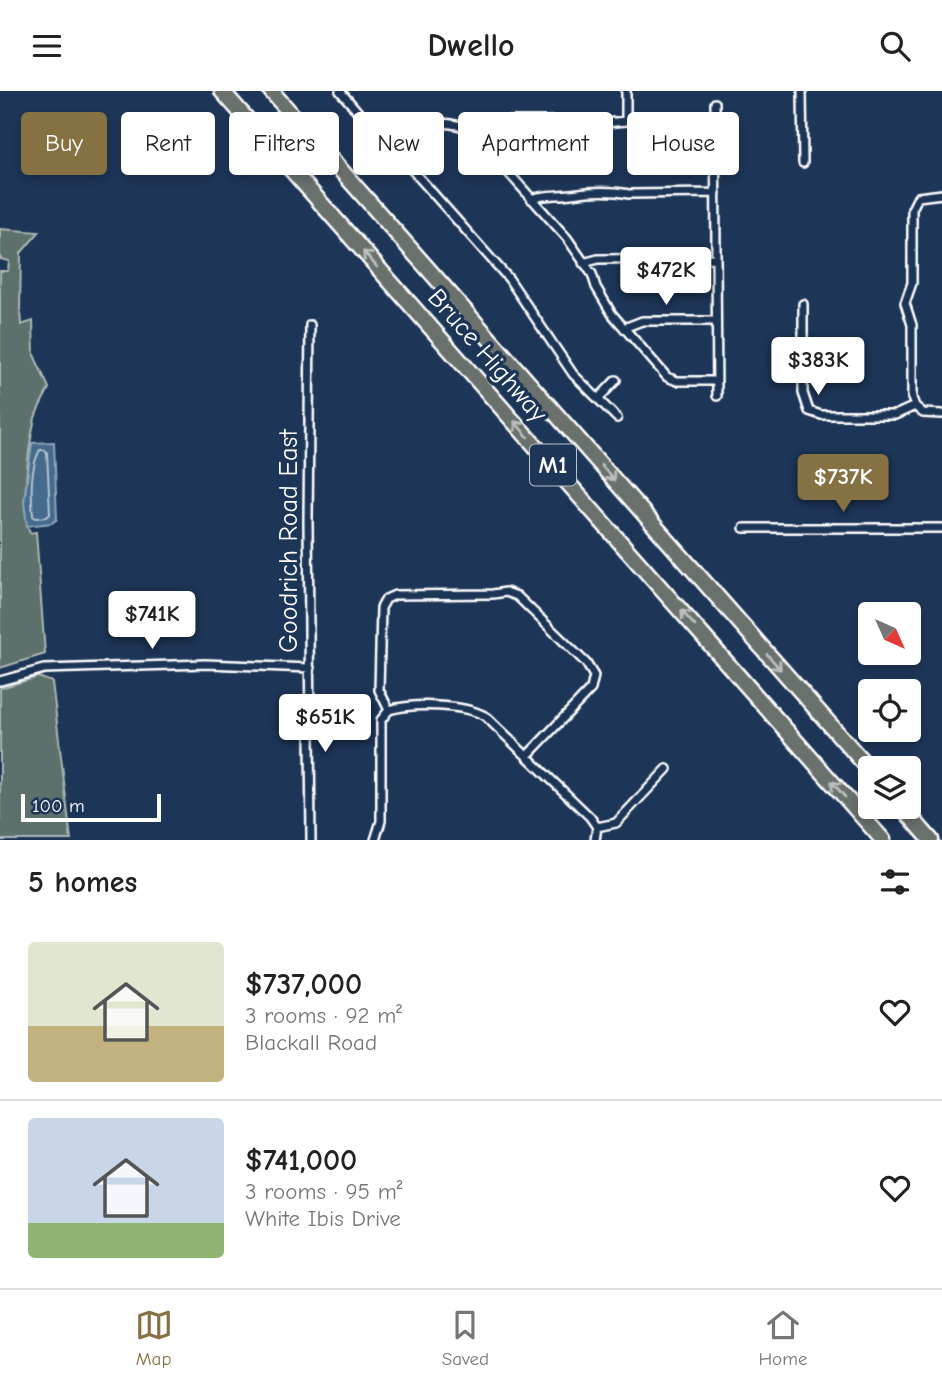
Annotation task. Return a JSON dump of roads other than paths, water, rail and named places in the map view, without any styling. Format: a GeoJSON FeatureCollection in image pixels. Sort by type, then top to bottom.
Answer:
{"type":"FeatureCollection","features":[{"type":"Feature","properties":{"kind":"highway","name":"Bruce Highway"},"geometry":{"type":"LineString","coordinates":[[222,91],[883,840]]}},
{"type":"Feature","properties":{"kind":"highway","name":"Bruce Highway"},"geometry":{"type":"LineString","coordinates":[[271,91],[858,756]]}},
{"type":"Feature","properties":{"kind":"highway"},"geometry":{"type":"LineString","coordinates":[[913,819],[931,840]]}},
{"type":"Feature","properties":{"kind":"street"},"geometry":{"type":"LineString","coordinates":[[340,91],[359,112]]}},
{"type":"Feature","properties":{"kind":"street"},"geometry":{"type":"LineString","coordinates":[[613,122],[626,121],[626,91]]}},
{"type":"Feature","properties":{"kind":"street"},"geometry":{"type":"LineString","coordinates":[[802,91],[803,163]]}},
{"type":"Feature","properties":{"kind":"street"},"geometry":{"type":"LineString","coordinates":[[715,103],[715,112]]}},
{"type":"Feature","properties":{"kind":"street"},"geometry":{"type":"LineString","coordinates":[[417,175],[509,279],[567,366],[617,418]]}},
{"type":"Feature","properties":{"kind":"street"},"geometry":{"type":"LineString","coordinates":[[510,175],[567,238],[592,274],[604,302],[633,341],[673,381],[717,381]]}},
{"type":"Feature","properties":{"kind":"street"},"geometry":{"type":"LineString","coordinates":[[716,175],[717,396]]}},
{"type":"Feature","properties":{"kind":"street"},"geometry":{"type":"LineString","coordinates":[[531,199],[583,191],[629,194],[716,193]]}},
{"type":"Feature","properties":{"kind":"street"},"geometry":{"type":"LineString","coordinates":[[942,194],[918,197],[912,209],[912,283],[905,303],[912,325],[912,398],[923,413],[942,414]]}},
{"type":"Feature","properties":{"kind":"street"},"geometry":{"type":"LineString","coordinates":[[583,263],[598,259],[716,258]]}},
{"type":"Feature","properties":{"kind":"street"},"geometry":{"type":"LineString","coordinates":[[803,304],[803,393],[809,411],[821,415],[895,415],[915,405]]}},
{"type":"Feature","properties":{"kind":"street"},"geometry":{"type":"LineString","coordinates":[[624,328],[642,321],[716,321]]}},
{"type":"Feature","properties":{"kind":"street","name":"Goodrich Road East"},"geometry":{"type":"LineString","coordinates":[[310,325],[308,521],[312,840]]}},
{"type":"Feature","properties":{"kind":"street"},"geometry":{"type":"LineString","coordinates":[[598,399],[617,380]]}},
{"type":"Feature","properties":{"kind":"street"},"geometry":{"type":"LineString","coordinates":[[744,528],[942,527]]}},
{"type":"Feature","properties":{"kind":"street"},"geometry":{"type":"LineString","coordinates":[[389,709],[379,690],[381,608],[386,599],[395,594],[506,592],[517,596],[586,663],[594,676],[591,689],[527,756]]}},
{"type":"Feature","properties":{"kind":"street"},"geometry":{"type":"LineString","coordinates":[[0,681],[44,669],[205,664],[310,668]]}},
{"type":"Feature","properties":{"kind":"street"},"geometry":{"type":"LineString","coordinates":[[389,709],[459,706],[473,709],[485,716],[590,817],[597,827],[595,840]]}},
{"type":"Feature","properties":{"kind":"street"},"geometry":{"type":"LineString","coordinates":[[375,840],[381,821],[381,720],[389,709]]}},
{"type":"Feature","properties":{"kind":"street"},"geometry":{"type":"LineString","coordinates":[[597,827],[616,823],[667,769]]}},
{"type":"Feature","properties":{"kind":"water"},"geometry":{"type":"Polygon","coordinates":[[[54,442],[57,519],[52,523],[27,526],[24,502],[32,443],[54,442]]]}}]}
